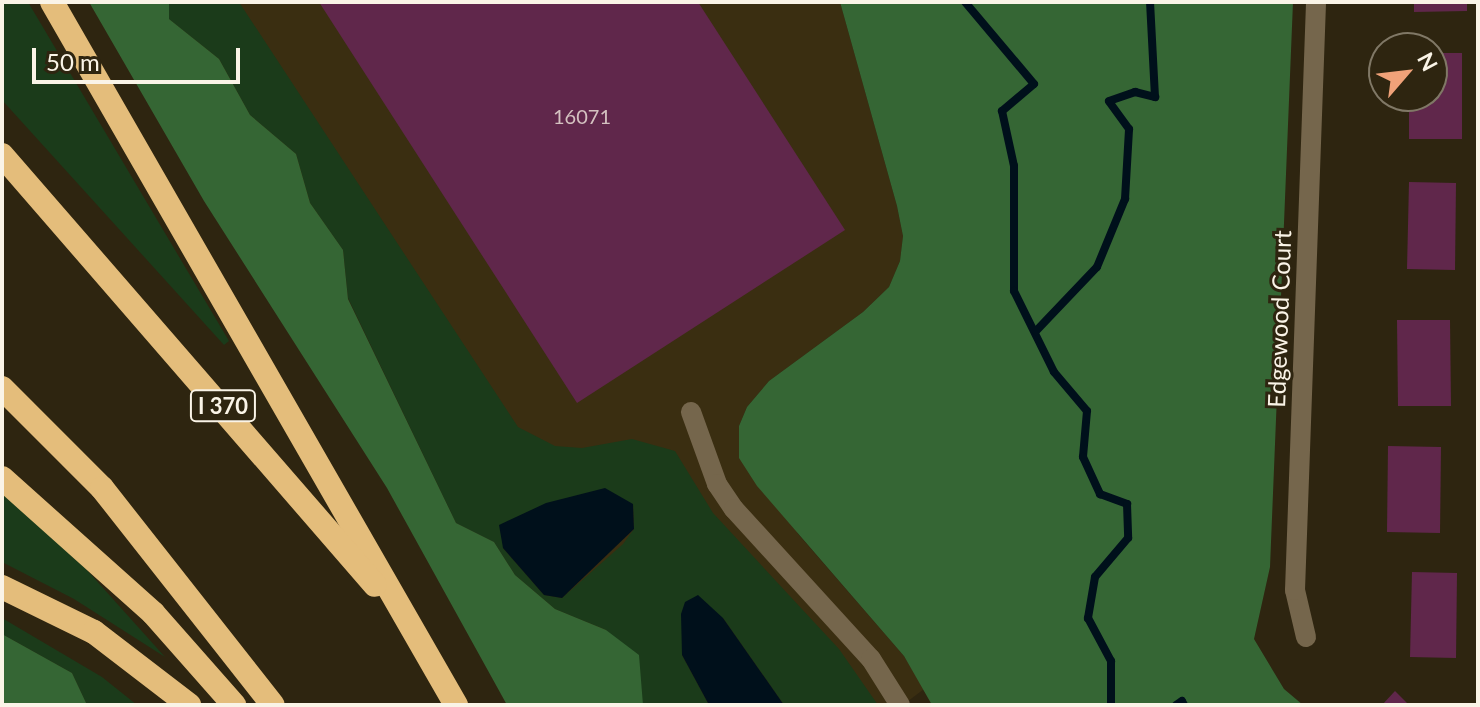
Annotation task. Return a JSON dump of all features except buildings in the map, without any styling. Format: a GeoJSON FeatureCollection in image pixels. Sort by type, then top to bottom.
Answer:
{"type":"FeatureCollection","features":[{"type":"Feature","properties":{"kind":"highway"},"geometry":{"type":"LineString","coordinates":[[52,2],[434,664]]}},
{"type":"Feature","properties":{"kind":"highway","name":"I 370"},"geometry":{"type":"LineString","coordinates":[[2,155],[360,564],[434,664],[456,705]]}},
{"type":"Feature","properties":{"kind":"highway"},"geometry":{"type":"LineString","coordinates":[[2,388],[102,488],[273,705]]}},
{"type":"Feature","properties":{"kind":"highway"},"geometry":{"type":"LineString","coordinates":[[2,478],[153,613],[234,705]]}},
{"type":"Feature","properties":{"kind":"highway"},"geometry":{"type":"LineString","coordinates":[[2,587],[94,632],[189,705]]}},
{"type":"Feature","properties":{"kind":"street","name":"Edgewood Court"},"geometry":{"type":"LineString","coordinates":[[1306,637],[1295,590],[1316,2]]}},
{"type":"Feature","properties":{"kind":"street"},"geometry":{"type":"LineString","coordinates":[[691,412],[717,484],[734,509],[871,659],[900,705]]}},
{"type":"Feature","properties":{"kind":"shaded area"},"geometry":{"type":"Polygon","coordinates":[[[169,2],[840,2],[897,206],[903,236],[900,261],[889,287],[863,312],[769,381],[747,407],[739,426],[798,534],[904,656],[924,689],[903,705],[643,705],[169,2]]]}},
{"type":"Feature","properties":{"kind":"green space"},"geometry":{"type":"Polygon","coordinates":[[[2,2],[28,2],[229,341],[224,345],[2,100],[2,2]]]}},
{"type":"Feature","properties":{"kind":"green space"},"geometry":{"type":"Polygon","coordinates":[[[89,2],[169,2],[169,19],[219,59],[250,115],[296,154],[310,203],[343,250],[348,299],[456,523],[494,542],[515,575],[555,609],[606,630],[639,655],[643,705],[507,705],[387,488],[204,201],[89,2]]]}},
{"type":"Feature","properties":{"kind":"green space"},"geometry":{"type":"Polygon","coordinates":[[[169,2],[239,2],[518,427],[555,446],[582,448],[632,439],[675,451],[713,513],[839,649],[878,705],[784,705],[723,618],[682,655],[709,705],[643,705],[606,630],[555,609],[515,575],[494,542],[456,523],[348,298],[343,250],[310,203],[296,154],[250,115],[219,59],[169,19],[169,2]],[[633,504],[503,548],[544,595],[562,598],[623,544],[634,529],[633,504]]]}},
{"type":"Feature","properties":{"kind":"green space"},"geometry":{"type":"Polygon","coordinates":[[[840,2],[1293,2],[1270,567],[1254,639],[1284,689],[1303,705],[932,705],[904,656],[757,486],[739,458],[739,426],[747,407],[769,381],[863,312],[889,287],[900,261],[903,236],[897,206],[840,2]]]}},
{"type":"Feature","properties":{"kind":"green space"},"geometry":{"type":"Polygon","coordinates":[[[2,492],[86,569],[165,657],[74,599],[2,562],[2,492]]]}},
{"type":"Feature","properties":{"kind":"green space"},"geometry":{"type":"Polygon","coordinates":[[[2,618],[102,677],[137,705],[87,705],[72,673],[2,634],[2,618]]]}},
{"type":"Feature","properties":{"kind":"green space"},"geometry":{"type":"Polygon","coordinates":[[[2,634],[72,673],[87,705],[2,705],[2,634]]]}},
{"type":"Feature","properties":{"kind":"water"},"geometry":{"type":"Polygon","coordinates":[[[605,488],[633,504],[634,529],[562,598],[544,595],[503,548],[499,525],[546,503],[605,488]]]}},
{"type":"Feature","properties":{"kind":"water"},"geometry":{"type":"Polygon","coordinates":[[[698,595],[723,618],[784,705],[709,705],[682,655],[681,614],[685,602],[698,595]]]}},
{"type":"Feature","properties":{"kind":"waterway"},"geometry":{"type":"LineString","coordinates":[[965,2],[1034,84],[1002,111],[1014,166],[1014,291],[1054,372],[1087,411],[1083,457],[1100,494],[1127,504],[1128,538],[1095,577],[1088,618],[1111,661],[1111,705]]}},
{"type":"Feature","properties":{"kind":"waterway"},"geometry":{"type":"LineString","coordinates":[[1036,331],[1097,267],[1125,199],[1129,129],[1109,101],[1135,92],[1155,97],[1150,2]]}},
{"type":"Feature","properties":{"kind":"waterway"},"geometry":{"type":"LineString","coordinates":[[1176,705],[1182,701],[1184,705]]}}]}
